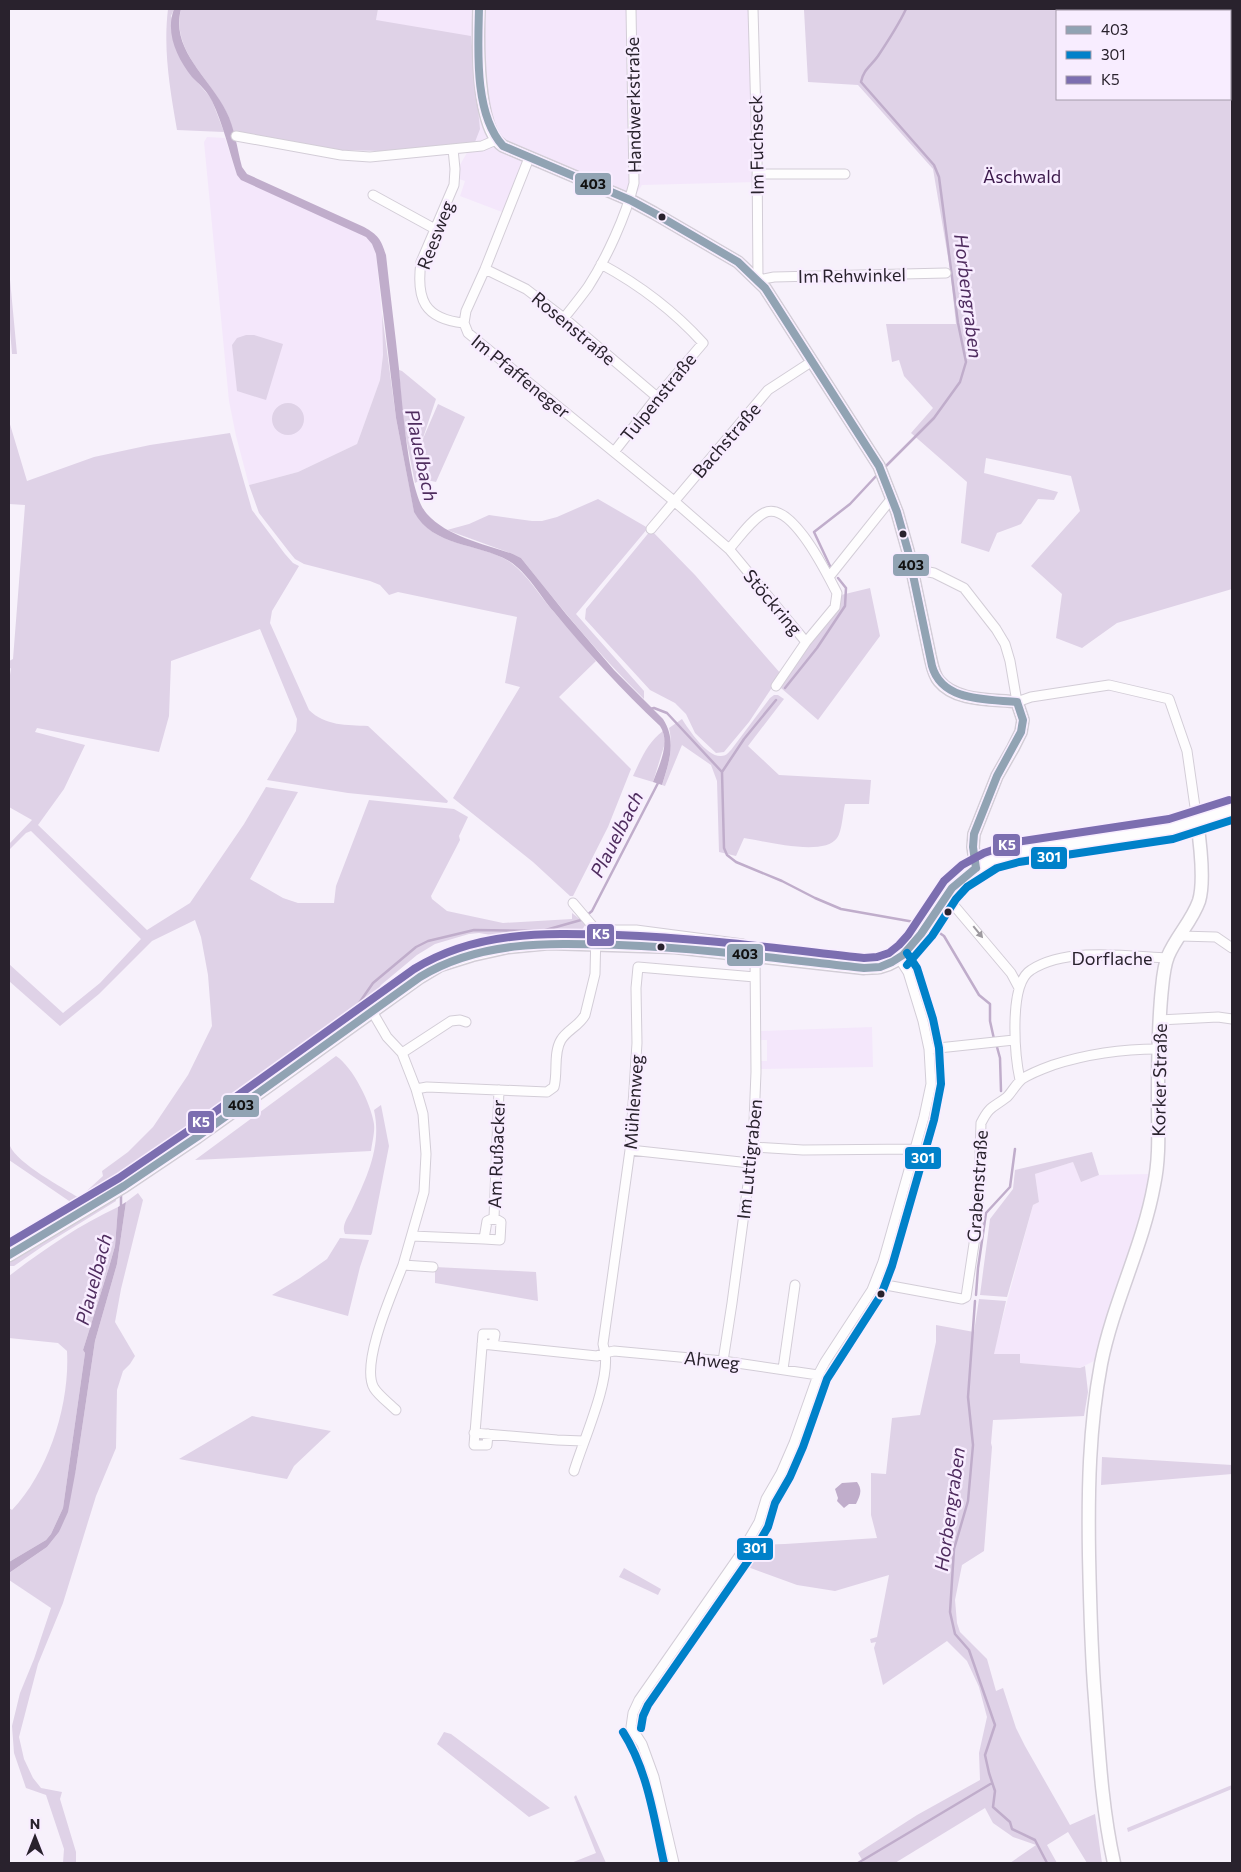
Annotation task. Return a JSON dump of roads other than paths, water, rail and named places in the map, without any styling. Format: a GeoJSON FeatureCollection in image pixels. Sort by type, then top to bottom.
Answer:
{"type":"FeatureCollection","features":[{"type":"Feature","properties":{"kind":"main road"},"geometry":{"type":"LineString","coordinates":[[9,1255],[120,1188],[197,1137],[427,973],[470,955],[508,947],[549,942],[666,946],[864,968],[879,967],[899,958],[924,929],[960,879],[993,859],[1017,852],[1171,829],[1232,810]]}},
{"type":"Feature","properties":{"kind":"main road","name":"Korker Straße"},"geometry":{"type":"LineString","coordinates":[[1114,1863],[1108,1838],[1101,1781],[1090,1638],[1089,1474],[1092,1415],[1104,1350],[1138,1248],[1154,1187],[1157,1164],[1159,1020],[1163,978],[1167,958],[1200,898],[1200,841],[1196,821]]}},
{"type":"Feature","properties":{"kind":"street"},"geometry":{"type":"LineString","coordinates":[[479,9],[479,63],[487,121],[496,140],[503,146],[528,158],[630,200],[668,220],[738,262],[758,280],[772,297],[811,362],[879,466],[892,498],[913,568],[933,671],[938,681],[954,693],[963,696],[1016,702],[1031,697],[1109,685],[1168,699],[1187,751],[1196,821]]}},
{"type":"Feature","properties":{"kind":"street","name":"Handwerkstraße"},"geometry":{"type":"LineString","coordinates":[[564,318],[587,288],[601,264],[630,200],[634,183],[631,9]]}},
{"type":"Feature","properties":{"kind":"street","name":"Im Fuchseck"},"geometry":{"type":"LineString","coordinates":[[753,9],[758,280]]}},
{"type":"Feature","properties":{"kind":"street"},"geometry":{"type":"LineString","coordinates":[[236,136],[341,155],[370,157],[482,146],[496,140]]}},
{"type":"Feature","properties":{"kind":"street","name":"Reesweg"},"geometry":{"type":"LineString","coordinates":[[453,149],[454,185],[421,262],[419,274],[422,301],[434,314],[449,322],[464,323]]}},
{"type":"Feature","properties":{"kind":"street","name":"Im Pfaffeneger"},"geometry":{"type":"LineString","coordinates":[[528,158],[485,269],[466,310],[464,323],[468,333],[674,501]]}},
{"type":"Feature","properties":{"kind":"street"},"geometry":{"type":"LineString","coordinates":[[757,174],[845,174]]}},
{"type":"Feature","properties":{"kind":"street"},"geometry":{"type":"LineString","coordinates":[[373,195],[435,229]]}},
{"type":"Feature","properties":{"kind":"street","name":"Tulpenstraße"},"geometry":{"type":"LineString","coordinates":[[601,264],[634,284],[665,308],[703,343],[614,452]]}},
{"type":"Feature","properties":{"kind":"street","name":"Rosenstraße"},"geometry":{"type":"LineString","coordinates":[[485,269],[526,289],[564,318],[657,397]]}},
{"type":"Feature","properties":{"kind":"street","name":"Im Rehwinkel"},"geometry":{"type":"LineString","coordinates":[[758,280],[774,277],[946,273]]}},
{"type":"Feature","properties":{"kind":"street","name":"Bachstraße"},"geometry":{"type":"LineString","coordinates":[[651,529],[768,390],[811,362]]}},
{"type":"Feature","properties":{"kind":"street"},"geometry":{"type":"LineString","coordinates":[[829,577],[892,498]]}},
{"type":"Feature","properties":{"kind":"street","name":"Stöckring"},"geometry":{"type":"LineString","coordinates":[[674,501],[730,549],[806,642],[835,606],[838,593],[803,535],[780,512],[766,512],[758,517],[730,549]]}},
{"type":"Feature","properties":{"kind":"street"},"geometry":{"type":"LineString","coordinates":[[913,568],[934,572],[964,588],[996,629],[1005,644],[1010,660],[1016,702],[1023,720],[1021,732],[996,776],[974,834],[972,847],[976,868]]}},
{"type":"Feature","properties":{"kind":"street"},"geometry":{"type":"LineString","coordinates":[[776,686],[806,642]]}},
{"type":"Feature","properties":{"kind":"street"},"geometry":{"type":"LineString","coordinates":[[946,896],[1011,972],[1019,988]]}},
{"type":"Feature","properties":{"kind":"street"},"geometry":{"type":"LineString","coordinates":[[573,903],[593,927],[636,930],[743,944],[741,955]]}},
{"type":"Feature","properties":{"kind":"street","name":"Am Rußacker"},"geometry":{"type":"LineString","coordinates":[[416,1089],[427,1087],[547,1092],[554,1087],[557,1078],[559,1043],[564,1036],[582,1021],[595,974],[596,944],[593,927]]}},
{"type":"Feature","properties":{"kind":"street"},"geometry":{"type":"LineString","coordinates":[[1180,936],[1216,937],[1232,948]]}},
{"type":"Feature","properties":{"kind":"street","name":"Im Luttigraben"},"geometry":{"type":"LineString","coordinates":[[722,1361],[732,1303],[753,1148],[756,1072],[755,956]]}},
{"type":"Feature","properties":{"kind":"street","name":"Dorflache"},"geometry":{"type":"LineString","coordinates":[[1011,972],[1030,970],[1056,959],[1076,956],[1167,958]]}},
{"type":"Feature","properties":{"kind":"street"},"geometry":{"type":"LineString","coordinates":[[674,1863],[654,1777],[642,1744],[631,1727],[633,1713],[639,1700],[740,1555],[759,1522],[766,1499],[781,1473],[794,1443],[818,1375],[874,1284],[883,1262],[924,1117],[931,1084],[929,1049],[915,993],[908,972],[899,958]]}},
{"type":"Feature","properties":{"kind":"street","name":"Mühlenweg"},"geometry":{"type":"LineString","coordinates":[[574,1471],[604,1380],[606,1362],[603,1344],[630,1150],[637,1042],[636,988],[638,967],[755,977]]}},
{"type":"Feature","properties":{"kind":"street"},"geometry":{"type":"LineString","coordinates":[[1020,1080],[1014,1040],[1019,988],[1030,970]]}},
{"type":"Feature","properties":{"kind":"street"},"geometry":{"type":"LineString","coordinates":[[373,1013],[387,1037],[402,1053],[416,1089],[423,1114],[426,1154],[424,1192],[403,1265],[379,1330],[370,1367],[374,1387],[396,1410]]}},
{"type":"Feature","properties":{"kind":"street"},"geometry":{"type":"LineString","coordinates":[[1159,1020],[1218,1017],[1232,1019]]}},
{"type":"Feature","properties":{"kind":"street"},"geometry":{"type":"LineString","coordinates":[[402,1053],[451,1021],[460,1020],[466,1022]]}},
{"type":"Feature","properties":{"kind":"street"},"geometry":{"type":"LineString","coordinates":[[929,1049],[1014,1040]]}},
{"type":"Feature","properties":{"kind":"street","name":"Grabenstraße"},"geometry":{"type":"LineString","coordinates":[[874,1284],[962,1299],[966,1297],[978,1217],[981,1123],[992,1106],[1007,1096],[1020,1080],[1033,1072],[1081,1056],[1131,1049],[1158,1049]]}},
{"type":"Feature","properties":{"kind":"street","name":"Am Rußacker"},"geometry":{"type":"LineString","coordinates":[[494,1218],[499,1090]]}},
{"type":"Feature","properties":{"kind":"street"},"geometry":{"type":"LineString","coordinates":[[753,1148],[811,1150],[915,1149]]}},
{"type":"Feature","properties":{"kind":"street"},"geometry":{"type":"LineString","coordinates":[[630,1150],[750,1163]]}},
{"type":"Feature","properties":{"kind":"street","name":"Am Rußacker"},"geometry":{"type":"LineString","coordinates":[[494,1218],[500,1222],[500,1240],[484,1239],[487,1221],[494,1218]]}},
{"type":"Feature","properties":{"kind":"street"},"geometry":{"type":"LineString","coordinates":[[412,1236],[484,1239]]}},
{"type":"Feature","properties":{"kind":"street"},"geometry":{"type":"LineString","coordinates":[[403,1265],[433,1267]]}},
{"type":"Feature","properties":{"kind":"street"},"geometry":{"type":"LineString","coordinates":[[783,1369],[795,1285]]}},
{"type":"Feature","properties":{"kind":"street","name":"Ahweg"},"geometry":{"type":"LineString","coordinates":[[583,1441],[474,1433],[482,1344],[597,1356],[614,1351],[722,1361],[818,1375]]}},
{"type":"Feature","properties":{"kind":"waterway","name":"Horbengraben"},"geometry":{"type":"LineString","coordinates":[[883,469],[934,418],[960,382],[966,362],[958,323],[939,177],[934,165],[861,82],[865,71],[878,56],[906,9]]}},
{"type":"Feature","properties":{"kind":"waterway","name":"Horbengraben"},"geometry":{"type":"LineString","coordinates":[[830,566],[814,532],[850,504],[878,474]]}},
{"type":"Feature","properties":{"kind":"waterway","name":"Horbengraben"},"geometry":{"type":"LineString","coordinates":[[785,688],[817,648],[845,606],[846,588],[838,578]]}},
{"type":"Feature","properties":{"kind":"waterway","name":"Horbengraben"},"geometry":{"type":"LineString","coordinates":[[776,700],[744,739],[722,772],[724,848],[727,855],[736,862],[841,909],[920,923]]}},
{"type":"Feature","properties":{"kind":"waterway"},"geometry":{"type":"LineString","coordinates":[[650,709],[654,708],[667,713],[722,772]]}},
{"type":"Feature","properties":{"kind":"waterway","name":"Plauelbach"},"geometry":{"type":"LineString","coordinates":[[118,1184],[117,1176],[245,1089],[342,1018],[357,1006],[373,983],[416,947],[428,941],[474,930],[542,931],[581,920],[592,911],[658,783]]}},
{"type":"Feature","properties":{"kind":"waterway","name":"Horbengraben"},"geometry":{"type":"LineString","coordinates":[[931,927],[944,936],[979,995],[990,1004],[990,1021],[994,1039]]}},
{"type":"Feature","properties":{"kind":"waterway","name":"Horbengraben"},"geometry":{"type":"LineString","coordinates":[[997,1047],[1000,1058],[1001,1091]]}},
{"type":"Feature","properties":{"kind":"waterway","name":"Horbengraben"},"geometry":{"type":"LineString","coordinates":[[976,1295],[986,1213],[1010,1187],[1015,1149]]}},
{"type":"Feature","properties":{"kind":"waterway","name":"Plauelbach"},"geometry":{"type":"LineString","coordinates":[[121,1192],[121,1206]]}},
{"type":"Feature","properties":{"kind":"waterway","name":"Horbengraben"},"geometry":{"type":"LineString","coordinates":[[975,1301],[968,1397],[973,1445],[968,1501],[954,1549],[950,1612],[955,1634],[969,1650],[995,1725],[985,1755],[995,1791],[993,1807],[1010,1822],[1012,1829],[1035,1840],[1047,1863]]}},
{"type":"Feature","properties":{"kind":"waterway"},"geometry":{"type":"LineString","coordinates":[[858,1863],[992,1783]]}},
{"type":"Feature","properties":{"kind":"park label","name":"Äschwald"},"geometry":{"type":"Point","coordinates":[1022,176]}}]}
